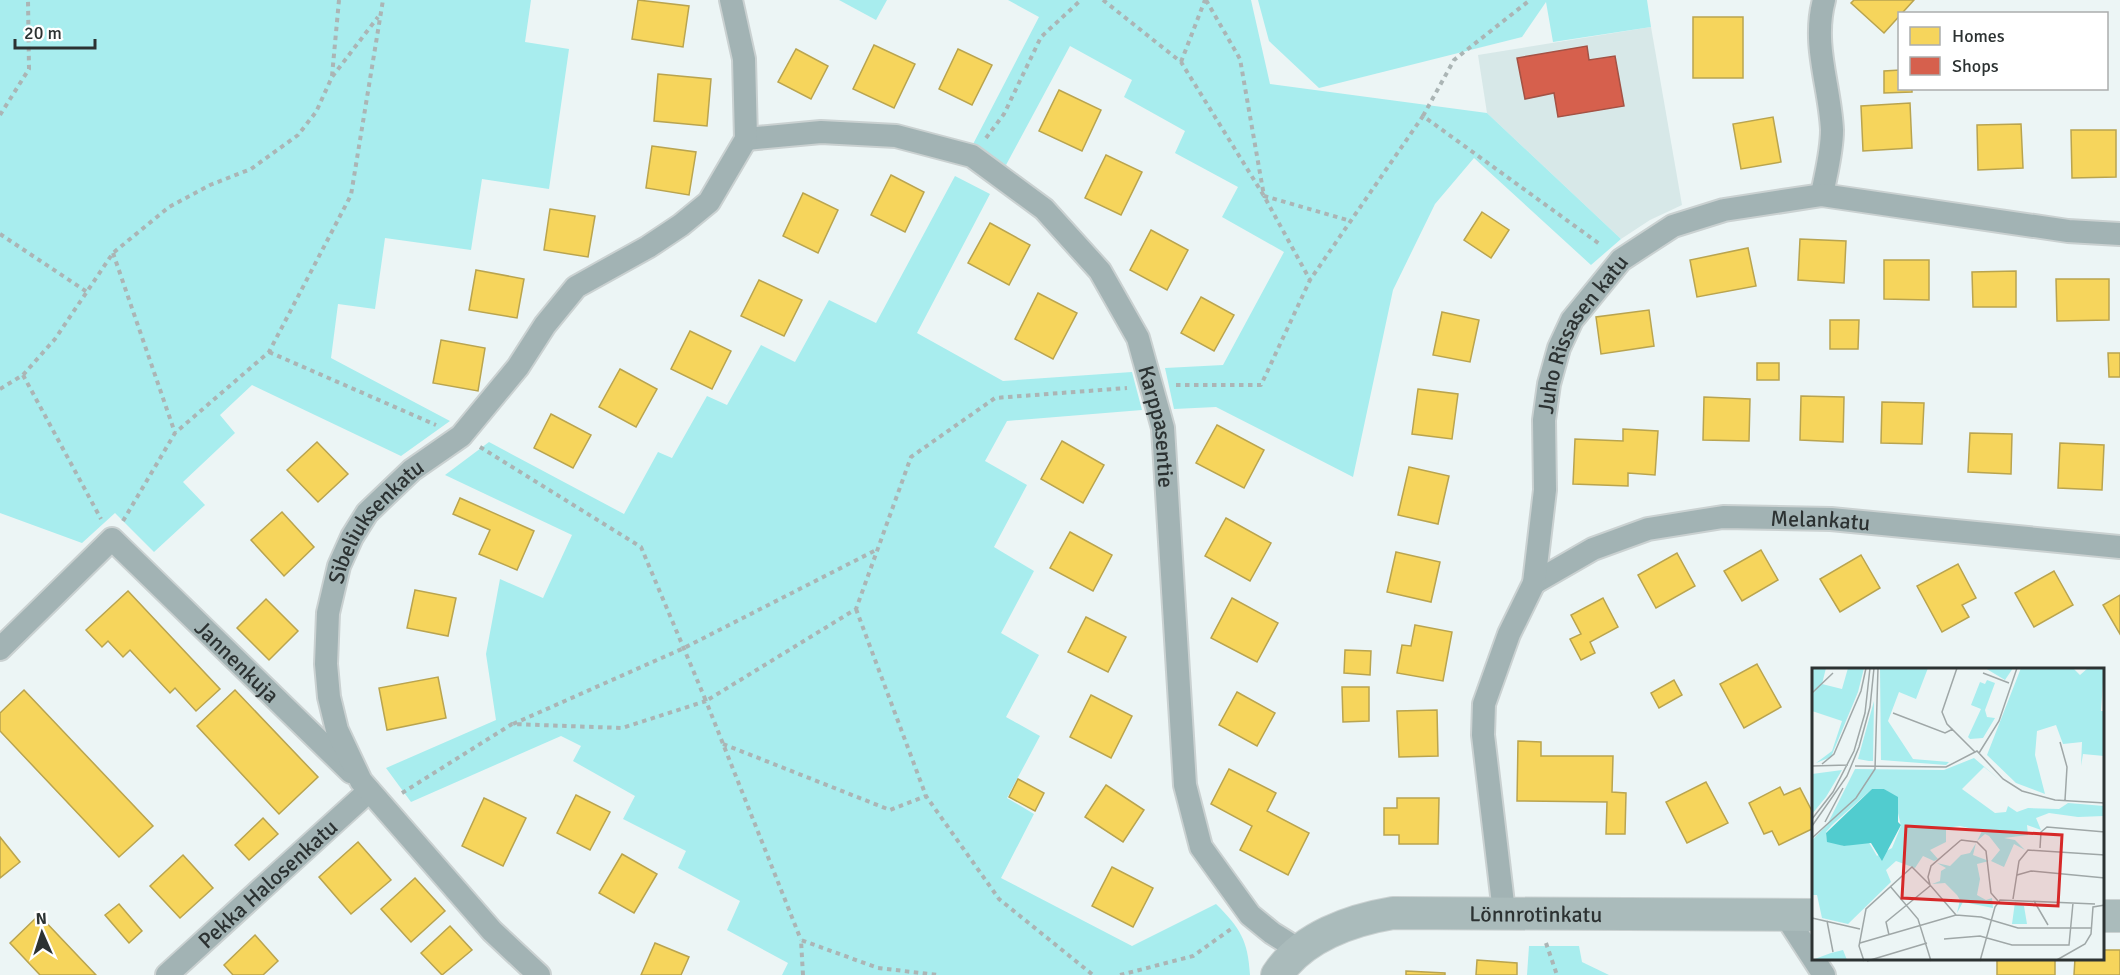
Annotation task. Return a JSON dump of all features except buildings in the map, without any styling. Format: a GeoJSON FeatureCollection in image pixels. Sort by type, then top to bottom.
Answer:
{"type":"FeatureCollection","features":[{"type":"Feature","properties":{"kind":"street"},"geometry":{"type":"LineString","coordinates":[[731,0],[744,59],[746,139]]}},
{"type":"Feature","properties":{"kind":"street"},"geometry":{"type":"LineString","coordinates":[[1822,195],[1831,151],[1832,129],[1819,45],[1824,0]]}},
{"type":"Feature","properties":{"kind":"street","name":"Karppasentie"},"geometry":{"type":"LineString","coordinates":[[746,139],[821,132],[896,136],[972,156],[1044,209],[1100,271],[1138,338],[1163,428],[1185,785],[1201,847],[1250,915],[1272,933],[1301,951]]}},
{"type":"Feature","properties":{"kind":"street","name":"Sibeliuksenkatu"},"geometry":{"type":"LineString","coordinates":[[539,975],[492,931],[370,793],[338,729],[329,697],[326,664],[328,613],[339,566],[366,513],[412,470],[461,436],[518,367],[545,325],[576,287],[648,247],[709,202],[746,139]]}},
{"type":"Feature","properties":{"kind":"street","name":"Juho Rissasen katu"},"geometry":{"type":"LineString","coordinates":[[1503,912],[1497,836],[1484,746],[1484,704],[1509,634],[1534,583],[1545,489],[1544,420],[1549,384],[1559,348],[1572,320],[1621,260],[1673,226],[1724,210],[1822,195],[2068,231],[2120,234]]}},
{"type":"Feature","properties":{"kind":"street","name":"Melankatu"},"geometry":{"type":"LineString","coordinates":[[1534,583],[1593,549],[1648,529],[1723,517],[1831,519],[2120,547]]}},
{"type":"Feature","properties":{"kind":"street"},"geometry":{"type":"LineString","coordinates":[[0,650],[112,539]]}},
{"type":"Feature","properties":{"kind":"street","name":"Jannenkuja"},"geometry":{"type":"LineString","coordinates":[[112,539],[370,793]]}},
{"type":"Feature","properties":{"kind":"street","name":"Pekka Halosenkatu"},"geometry":{"type":"LineString","coordinates":[[167,975],[370,793]]}},
{"type":"Feature","properties":{"kind":"street","name":"Lönnrotinkatu"},"geometry":{"type":"LineString","coordinates":[[1276,975],[1301,951],[1324,935],[1358,919],[1393,913],[1800,915]]}},
{"type":"Feature","properties":{"kind":"street"},"geometry":{"type":"LineString","coordinates":[[1800,915],[1812,945]]}},
{"type":"Feature","properties":{"kind":"street"},"geometry":{"type":"LineString","coordinates":[[1818,960],[1824,975]]}},
{"type":"Feature","properties":{"kind":"path"},"geometry":{"type":"LineString","coordinates":[[0,115],[29,69],[28,0]]}},
{"type":"Feature","properties":{"kind":"path"},"geometry":{"type":"LineString","coordinates":[[332,77],[339,0]]}},
{"type":"Feature","properties":{"kind":"path"},"geometry":{"type":"LineString","coordinates":[[112,539],[175,433],[269,352],[351,195],[383,0]]}},
{"type":"Feature","properties":{"kind":"path"},"geometry":{"type":"LineString","coordinates":[[972,156],[1004,114],[1041,37],[1081,0]]}},
{"type":"Feature","properties":{"kind":"path"},"geometry":{"type":"LineString","coordinates":[[1103,0],[1181,62],[1264,196],[1310,280]]}},
{"type":"Feature","properties":{"kind":"path"},"geometry":{"type":"LineString","coordinates":[[1181,62],[1205,0]]}},
{"type":"Feature","properties":{"kind":"path"},"geometry":{"type":"LineString","coordinates":[[1205,0],[1240,58],[1264,196]]}},
{"type":"Feature","properties":{"kind":"path"},"geometry":{"type":"LineString","coordinates":[[512,724],[622,728],[706,701],[856,609],[912,457],[995,398],[1151,386],[1261,385],[1310,280],[1423,116],[1454,60],[1530,0]]}},
{"type":"Feature","properties":{"kind":"path"},"geometry":{"type":"LineString","coordinates":[[0,389],[23,375],[54,339],[113,253],[170,207],[210,185],[251,169],[298,135],[316,112],[332,77],[379,16]]}},
{"type":"Feature","properties":{"kind":"path"},"geometry":{"type":"LineString","coordinates":[[1423,116],[1621,260]]}},
{"type":"Feature","properties":{"kind":"path"},"geometry":{"type":"LineString","coordinates":[[1264,196],[1350,221]]}},
{"type":"Feature","properties":{"kind":"path"},"geometry":{"type":"LineString","coordinates":[[0,234],[87,292]]}},
{"type":"Feature","properties":{"kind":"path"},"geometry":{"type":"LineString","coordinates":[[113,253],[175,433]]}},
{"type":"Feature","properties":{"kind":"path"},"geometry":{"type":"LineString","coordinates":[[269,352],[461,436],[641,547],[706,701],[801,940],[803,975]]}},
{"type":"Feature","properties":{"kind":"path"},"geometry":{"type":"LineString","coordinates":[[23,375],[112,539]]}},
{"type":"Feature","properties":{"kind":"path"},"geometry":{"type":"LineString","coordinates":[[370,793],[512,724],[684,648],[878,549]]}},
{"type":"Feature","properties":{"kind":"path"},"geometry":{"type":"LineString","coordinates":[[856,609],[926,796],[999,900],[1093,975]]}},
{"type":"Feature","properties":{"kind":"path"},"geometry":{"type":"LineString","coordinates":[[723,744],[890,810],[926,796]]}},
{"type":"Feature","properties":{"kind":"path"},"geometry":{"type":"LineString","coordinates":[[1120,975],[1193,956],[1250,915]]}},
{"type":"Feature","properties":{"kind":"path"},"geometry":{"type":"LineString","coordinates":[[1542,933],[1557,975]]}},
{"type":"Feature","properties":{"kind":"path"},"geometry":{"type":"LineString","coordinates":[[801,940],[879,968],[938,975]]}},
{"type":"Feature","properties":{"kind":"shaded area"},"geometry":{"type":"Polygon","coordinates":[[[0,0],[531,0],[525,42],[569,49],[549,189],[482,179],[471,250],[385,238],[375,309],[338,304],[331,358],[450,421],[401,456],[252,385],[220,415],[235,433],[183,482],[205,505],[154,552],[115,513],[82,543],[0,513],[0,0]]]}},
{"type":"Feature","properties":{"kind":"shaded area"},"geometry":{"type":"Polygon","coordinates":[[[839,0],[887,0],[876,20],[839,0]]]}},
{"type":"Feature","properties":{"kind":"shaded area"},"geometry":{"type":"Polygon","coordinates":[[[1008,0],[1251,0],[1270,84],[1487,113],[1621,239],[1591,265],[1474,158],[1435,204],[1393,290],[1353,477],[1216,407],[1174,409],[1165,368],[1223,365],[1284,252],[1222,217],[1238,187],[1175,153],[1185,131],[1124,97],[1132,80],[1070,46],[1006,165],[971,148],[1039,17],[1008,0]]]}},
{"type":"Feature","properties":{"kind":"shaded area"},"geometry":{"type":"Polygon","coordinates":[[[1258,0],[1647,0],[1651,27],[1553,42],[1546,2],[1522,37],[1319,88],[1269,41],[1258,0]]]}},
{"type":"Feature","properties":{"kind":"shaded area"},"geometry":{"type":"Polygon","coordinates":[[[1651,27],[1682,205],[1650,220],[1621,239],[1487,113],[1478,55],[1651,27]]]}},
{"type":"Feature","properties":{"kind":"shaded area"},"geometry":{"type":"Polygon","coordinates":[[[955,176],[990,194],[917,333],[1003,381],[1132,372],[1142,410],[1007,421],[985,461],[1027,485],[994,547],[1034,571],[1001,633],[1039,655],[1006,717],[1040,736],[1007,798],[1034,814],[1001,878],[1132,946],[1216,904],[1237,928],[1245,943],[1250,975],[782,975],[788,963],[727,930],[740,901],[678,868],[686,851],[623,819],[635,796],[573,761],[581,746],[561,736],[411,802],[386,768],[496,720],[486,654],[500,579],[543,598],[572,535],[445,475],[489,442],[624,514],[658,452],[672,458],[707,396],[727,405],[761,345],[795,362],[829,300],[876,323],[955,176]]]}},
{"type":"Feature","properties":{"kind":"shaded area"},"geometry":{"type":"Polygon","coordinates":[[[1529,946],[1579,946],[1582,962],[1609,975],[1527,975],[1529,946]]]}}]}
